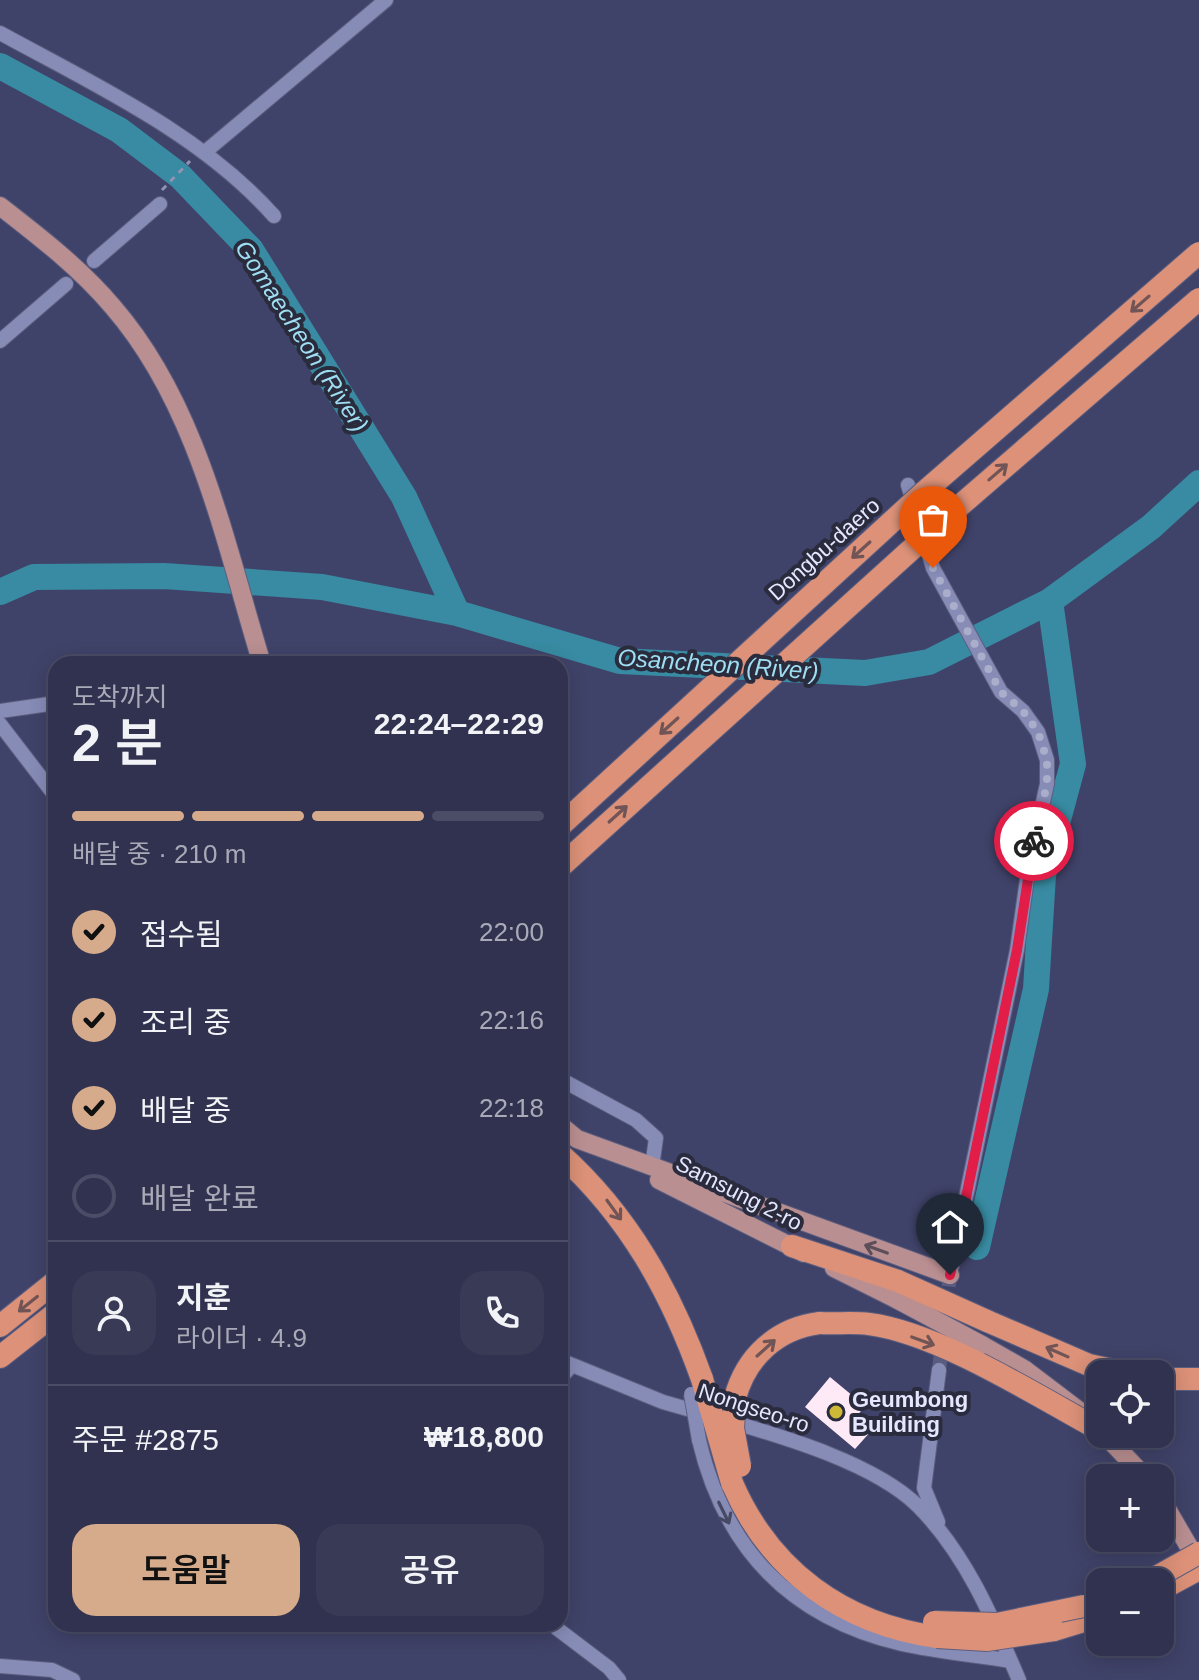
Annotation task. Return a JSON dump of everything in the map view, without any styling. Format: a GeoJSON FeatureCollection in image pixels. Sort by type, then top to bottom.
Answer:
{"type":"FeatureCollection","features":[{"type":"Feature","properties":{"kind":"highway","name":"Dongbu-daero"},"geometry":{"type":"LineString","coordinates":[[568,819],[923,493],[1199,253]]}},
{"type":"Feature","properties":{"kind":"highway"},"geometry":{"type":"LineString","coordinates":[[568,860],[956,509],[1199,299]]}},
{"type":"Feature","properties":{"kind":"highway"},"geometry":{"type":"LineString","coordinates":[[568,1143],[627,1228],[662,1287],[691,1349],[697,1387],[767,1546],[815,1592],[865,1620],[987,1640],[1054,1630],[1086,1612]]}},
{"type":"Feature","properties":{"kind":"highway"},"geometry":{"type":"LineString","coordinates":[[792,1246],[897,1290],[987,1321],[1086,1364]]}},
{"type":"Feature","properties":{"kind":"highway"},"geometry":{"type":"LineString","coordinates":[[0,1326],[48,1287]]}},
{"type":"Feature","properties":{"kind":"highway"},"geometry":{"type":"LineString","coordinates":[[0,1357],[48,1319]]}},
{"type":"Feature","properties":{"kind":"highway"},"geometry":{"type":"LineString","coordinates":[[738,1482],[734,1444],[735,1398],[744,1372],[767,1345],[799,1326],[820,1323],[871,1324],[923,1341],[976,1363],[1086,1422]]}},
{"type":"Feature","properties":{"kind":"highway"},"geometry":{"type":"LineString","coordinates":[[1174,1379],[1199,1379]]}},
{"type":"Feature","properties":{"kind":"highway"},"geometry":{"type":"LineString","coordinates":[[1174,1569],[1199,1553]]}},
{"type":"Feature","properties":{"kind":"highway"},"geometry":{"type":"LineString","coordinates":[[1174,1576],[1199,1567]]}},
{"type":"Feature","properties":{"kind":"highway"},"geometry":{"type":"LineString","coordinates":[[936,1630],[997,1624],[1086,1609]]}},
{"type":"Feature","properties":{"kind":"main road"},"geometry":{"type":"LineString","coordinates":[[0,198],[115,309],[149,356],[176,404],[211,497],[260,656]]}},
{"type":"Feature","properties":{"kind":"main road"},"geometry":{"type":"LineString","coordinates":[[0,206],[56,250]]}},
{"type":"Feature","properties":{"kind":"main road"},"geometry":{"type":"LineString","coordinates":[[0,215],[56,250]]}},
{"type":"Feature","properties":{"kind":"main road"},"geometry":{"type":"LineString","coordinates":[[568,1138],[950,1275]]}},
{"type":"Feature","properties":{"kind":"main road","name":"Samsung 2-ro"},"geometry":{"type":"LineString","coordinates":[[568,1139],[792,1246]]}},
{"type":"Feature","properties":{"kind":"main road"},"geometry":{"type":"LineString","coordinates":[[897,1290],[1061,1395],[1086,1417]]}},
{"type":"Feature","properties":{"kind":"main road"},"geometry":{"type":"LineString","coordinates":[[1117,1448],[1133,1464]]}},
{"type":"Feature","properties":{"kind":"main road"},"geometry":{"type":"LineString","coordinates":[[1174,1522],[1199,1567]]}},
{"type":"Feature","properties":{"kind":"street"},"geometry":{"type":"LineString","coordinates":[[205,152],[386,0]]}},
{"type":"Feature","properties":{"kind":"street"},"geometry":{"type":"LineString","coordinates":[[0,33],[205,152],[232,173],[274,216]]}},
{"type":"Feature","properties":{"kind":"street"},"geometry":{"type":"LineString","coordinates":[[94,261],[160,204]]}},
{"type":"Feature","properties":{"kind":"street"},"geometry":{"type":"LineString","coordinates":[[0,341],[66,284]]}},
{"type":"Feature","properties":{"kind":"street"},"geometry":{"type":"LineString","coordinates":[[908,485],[933,568],[995,680],[1038,732],[1047,760],[1047,784],[1029,865],[1007,1004],[950,1275]]}},
{"type":"Feature","properties":{"kind":"street"},"geometry":{"type":"LineString","coordinates":[[0,711],[48,704]]}},
{"type":"Feature","properties":{"kind":"street"},"geometry":{"type":"LineString","coordinates":[[0,724],[48,787]]}},
{"type":"Feature","properties":{"kind":"street"},"geometry":{"type":"LineString","coordinates":[[568,1083],[636,1120],[656,1138],[652,1167]]}},
{"type":"Feature","properties":{"kind":"street","name":"Nongseo-ro"},"geometry":{"type":"LineString","coordinates":[[568,1364],[663,1402],[758,1429],[839,1460],[895,1489],[916,1504],[943,1534],[969,1572],[1019,1680]]}},
{"type":"Feature","properties":{"kind":"street"},"geometry":{"type":"LineString","coordinates":[[939,1370],[924,1488],[943,1534]]}},
{"type":"Feature","properties":{"kind":"street"},"geometry":{"type":"LineString","coordinates":[[697,1387],[699,1440],[708,1475],[738,1539],[754,1559],[796,1598],[857,1631],[904,1644],[1011,1661]]}},
{"type":"Feature","properties":{"kind":"street"},"geometry":{"type":"LineString","coordinates":[[895,1489],[924,1488]]}},
{"type":"Feature","properties":{"kind":"street"},"geometry":{"type":"LineString","coordinates":[[562,1632],[609,1668],[619,1680]]}},
{"type":"Feature","properties":{"kind":"street"},"geometry":{"type":"LineString","coordinates":[[0,1666],[52,1670],[73,1680]]}},
{"type":"Feature","properties":{"kind":"path"},"geometry":{"type":"LineString","coordinates":[[160,204],[158,195],[192,158],[205,152]]}},
{"type":"Feature","properties":{"kind":"building","name":"Geumbong Building"},"geometry":{"type":"Polygon","coordinates":[[[830,1377],[865,1406],[856,1417],[872,1430],[855,1449],[805,1407],[830,1377]]]}},
{"type":"Feature","properties":{"kind":"waterway","name":"Gomaecheon (River)"},"geometry":{"type":"LineString","coordinates":[[0,66],[119,130],[180,176],[251,250],[404,497],[457,613]]}},
{"type":"Feature","properties":{"kind":"waterway","name":"Osancheon (River)"},"geometry":{"type":"LineString","coordinates":[[0,592],[34,577],[164,576],[322,587],[457,613],[620,661],[865,673],[929,662],[1050,601],[1151,527],[1199,483]]}},
{"type":"Feature","properties":{"kind":"waterway"},"geometry":{"type":"LineString","coordinates":[[977,1247],[1036,989],[1043,875],[1073,764],[1050,601]]}},
{"type":"Feature","properties":{"kind":"tunnel"},"geometry":{"type":"LineString","coordinates":[[939,1370],[950,1275]]}},
{"type":"Feature","properties":{"kind":"way so far"},"geometry":{"type":"LineString","coordinates":[[933,568],[1001,692],[1023,711],[1038,732],[1047,760],[1047,784],[1034,841]]}},
{"type":"Feature","properties":{"kind":"place","name":"Geumbong Building"},"geometry":{"type":"Point","coordinates":[836,1412]}},
{"type":"Feature","properties":{"kind":"route"},"geometry":{"type":"LineString","coordinates":[[950,1275],[1017,950],[1034,841]]}}]}
